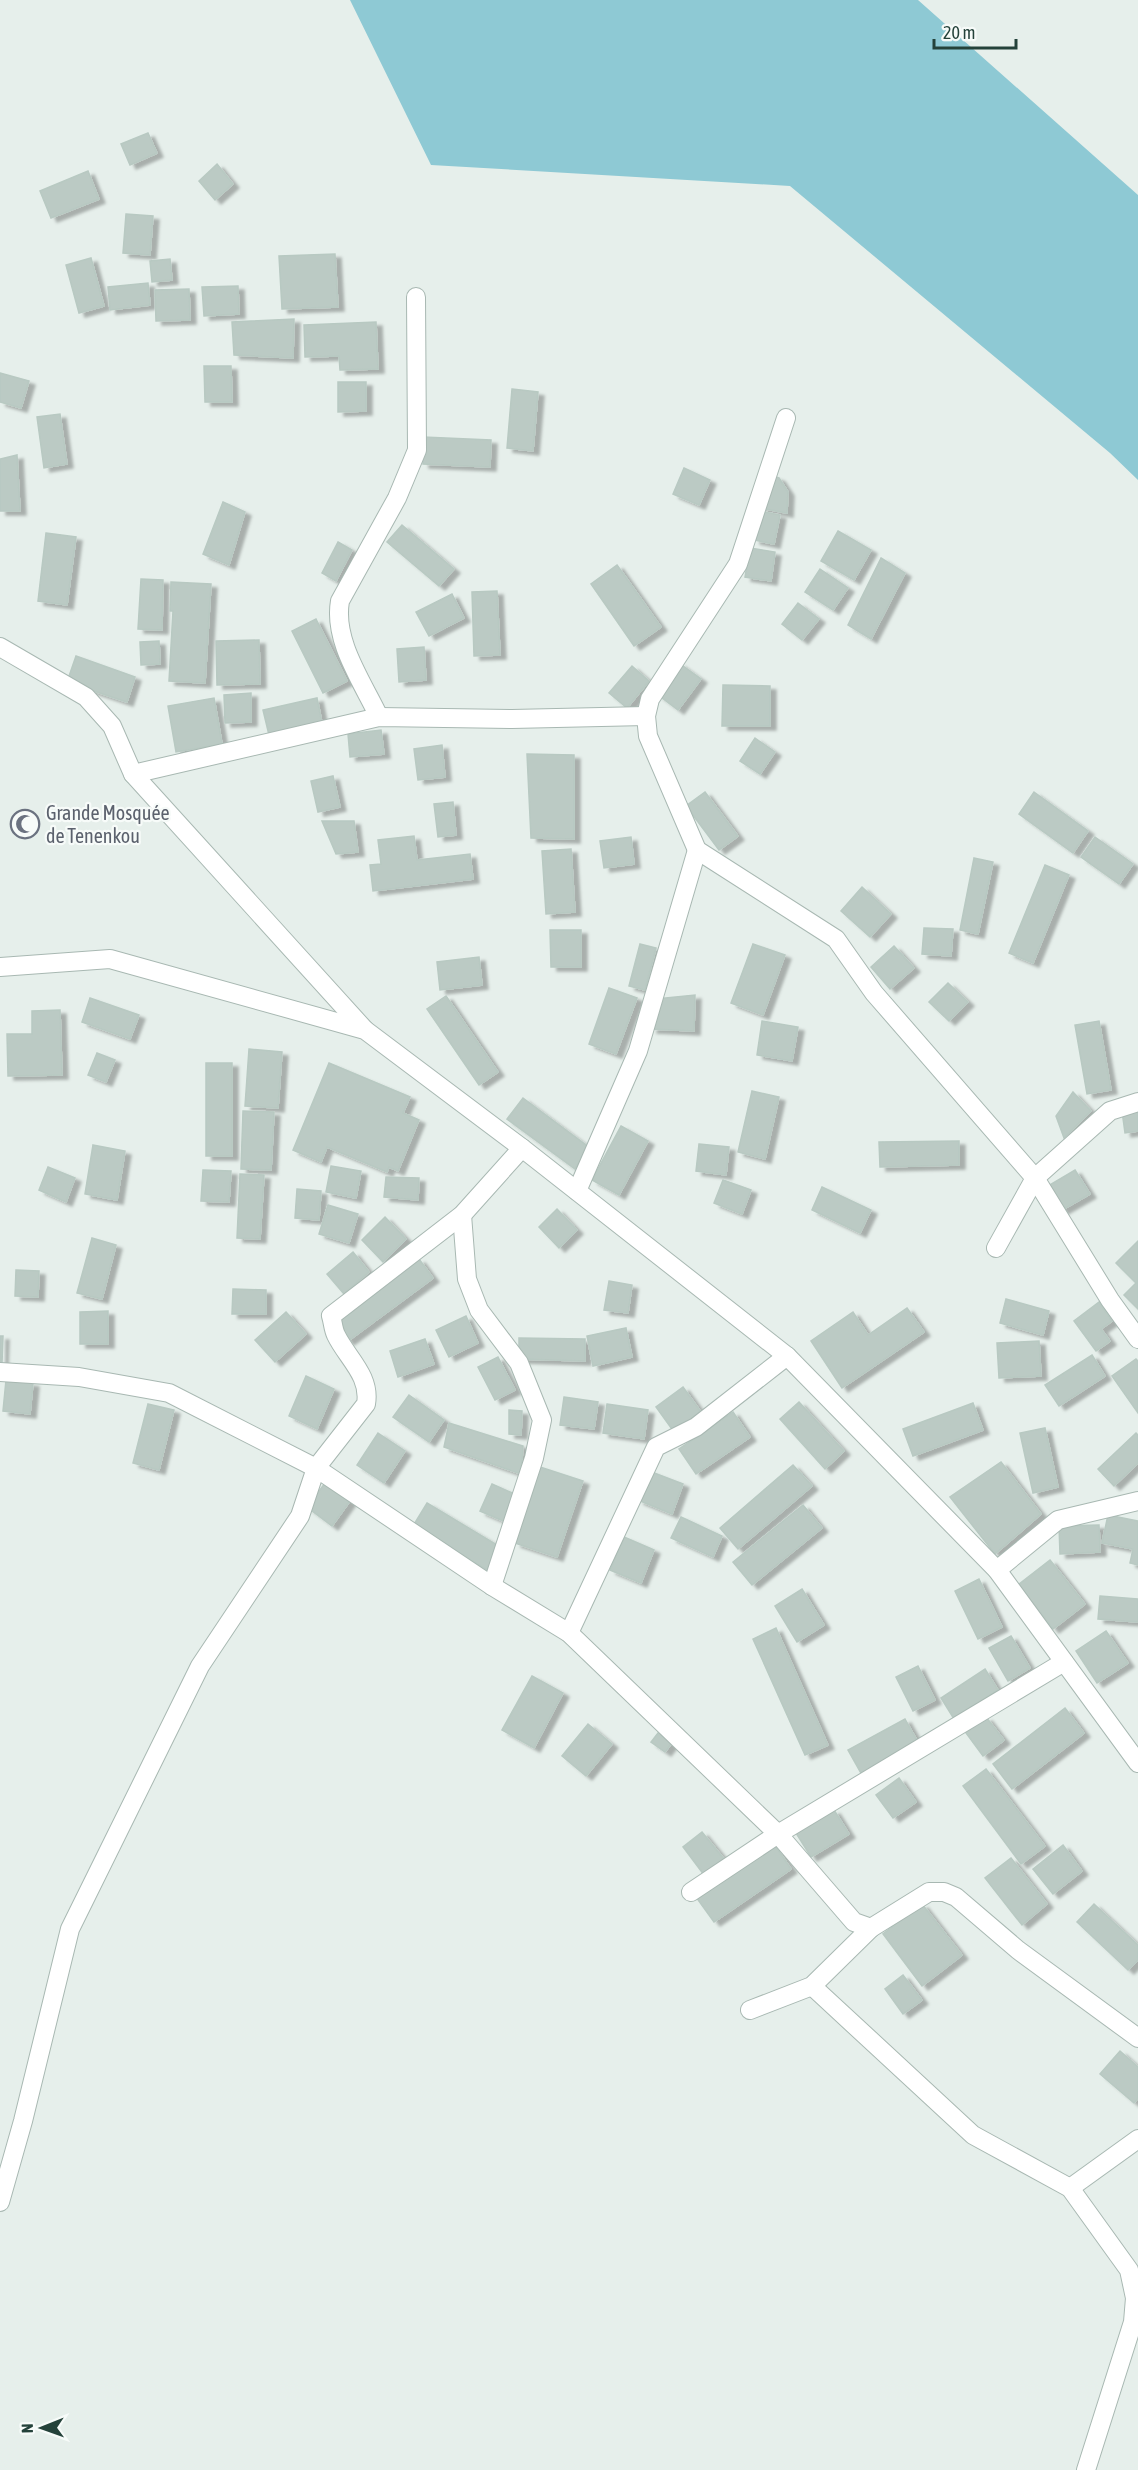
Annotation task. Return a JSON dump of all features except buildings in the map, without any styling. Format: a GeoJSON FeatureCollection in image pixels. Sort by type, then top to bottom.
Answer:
{"type":"FeatureCollection","features":[{"type":"Feature","properties":{"kind":"street"},"geometry":{"type":"LineString","coordinates":[[378,717],[341,637],[337,617],[340,601],[397,498],[417,450],[416,297]]}},
{"type":"Feature","properties":{"kind":"street"},"geometry":{"type":"LineString","coordinates":[[786,418],[738,564],[650,699],[646,716],[648,736],[697,850],[836,939],[874,993],[1035,1178],[1110,1300],[1138,1339]]}},
{"type":"Feature","properties":{"kind":"street"},"geometry":{"type":"LineString","coordinates":[[0,647],[86,697],[112,726],[133,774],[365,1030],[522,1148],[787,1356],[996,1570],[1138,1763]]}},
{"type":"Feature","properties":{"kind":"street"},"geometry":{"type":"LineString","coordinates":[[133,774],[378,717],[512,719],[646,716]]}},
{"type":"Feature","properties":{"kind":"street"},"geometry":{"type":"LineString","coordinates":[[577,1191],[638,1051],[697,850]]}},
{"type":"Feature","properties":{"kind":"street"},"geometry":{"type":"LineString","coordinates":[[0,967],[110,959],[365,1030]]}},
{"type":"Feature","properties":{"kind":"street"},"geometry":{"type":"LineString","coordinates":[[996,1248],[1035,1178],[1110,1111],[1138,1102]]}},
{"type":"Feature","properties":{"kind":"street"},"geometry":{"type":"LineString","coordinates":[[0,2202],[23,2121],[69,1929],[200,1666],[300,1516],[316,1468],[366,1404],[368,1392],[365,1382],[335,1334],[331,1316],[462,1215],[522,1148]]}},
{"type":"Feature","properties":{"kind":"street"},"geometry":{"type":"LineString","coordinates":[[462,1215],[467,1279],[479,1310],[519,1362],[542,1420],[534,1458],[492,1586]]}},
{"type":"Feature","properties":{"kind":"street"},"geometry":{"type":"LineString","coordinates":[[569,1634],[656,1447],[696,1427],[787,1356]]}},
{"type":"Feature","properties":{"kind":"street"},"geometry":{"type":"LineString","coordinates":[[0,1372],[79,1377],[169,1393],[316,1468],[492,1586],[569,1634],[778,1834],[854,1922],[871,1928]]}},
{"type":"Feature","properties":{"kind":"street"},"geometry":{"type":"LineString","coordinates":[[996,1570],[1058,1520],[1138,1501]]}},
{"type":"Feature","properties":{"kind":"street"},"geometry":{"type":"LineString","coordinates":[[691,1892],[778,1834],[1064,1662]]}},
{"type":"Feature","properties":{"kind":"street"},"geometry":{"type":"LineString","coordinates":[[750,2010],[812,1986],[871,1928],[929,1892],[944,1892],[956,1897],[1018,1950],[1138,2038]]}},
{"type":"Feature","properties":{"kind":"street"},"geometry":{"type":"LineString","coordinates":[[812,1986],[974,2135],[1070,2188],[1129,2270],[1135,2298],[1133,2322],[1086,2470]]}},
{"type":"Feature","properties":{"kind":"street"},"geometry":{"type":"LineString","coordinates":[[1070,2188],[1138,2139]]}},
{"type":"Feature","properties":{"kind":"water"},"geometry":{"type":"Polygon","coordinates":[[[350,0],[918,0],[1138,195],[1138,480],[1110,453],[790,186],[431,165],[350,0]]]}},
{"type":"Feature","properties":{"kind":"place","name":"Grande Mosquée de Tenenkou"},"geometry":{"type":"Point","coordinates":[25,824]}}]}
